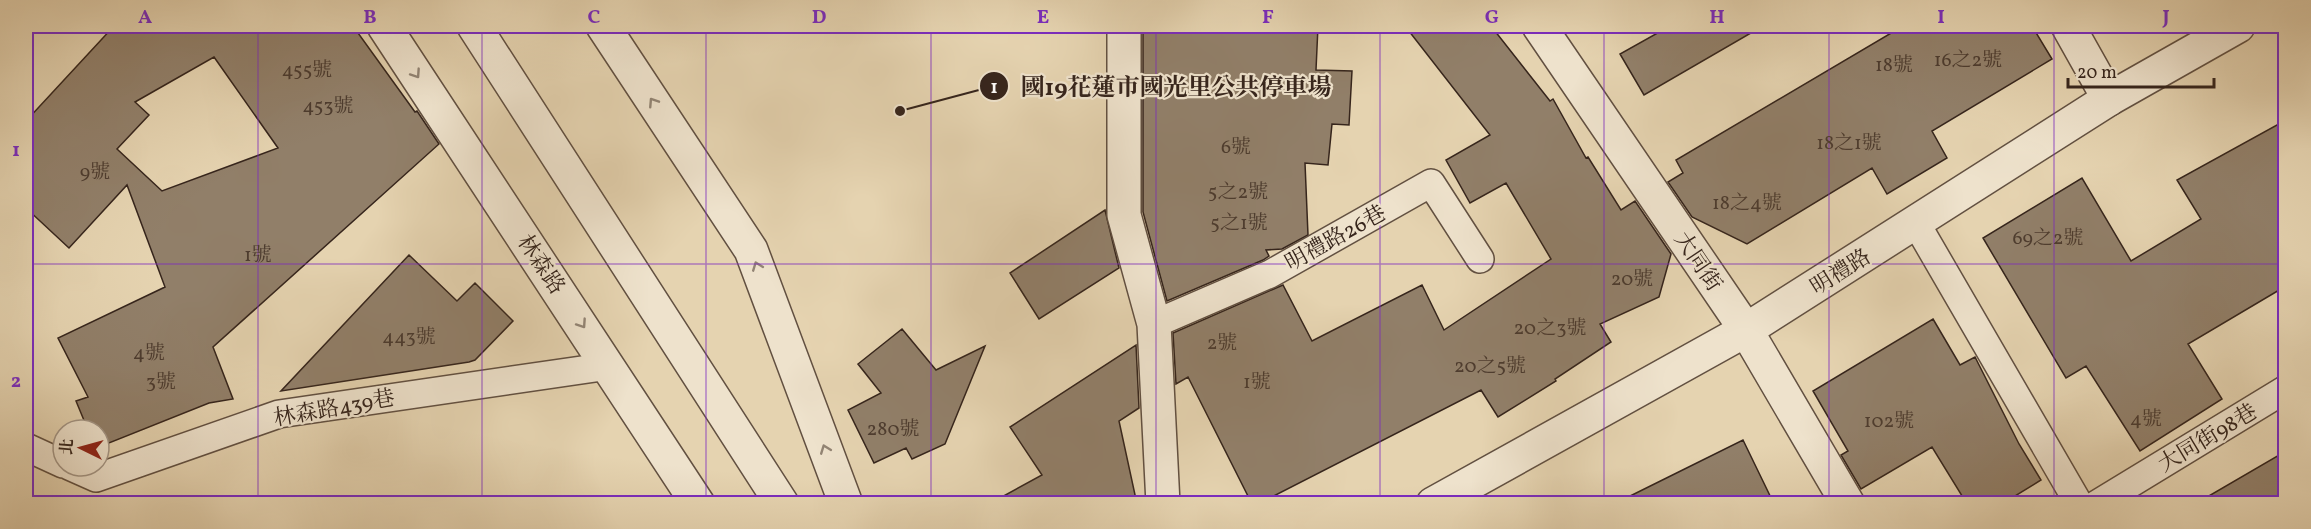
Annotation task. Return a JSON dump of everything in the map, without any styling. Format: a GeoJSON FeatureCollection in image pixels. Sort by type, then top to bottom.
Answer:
{"type":"FeatureCollection","features":[{"type":"Feature","properties":{"kind":"street","name":"林森路"},"geometry":{"type":"LineString","coordinates":[[384,26],[698,504]]}},
{"type":"Feature","properties":{"kind":"street"},"geometry":{"type":"LineString","coordinates":[[474,26],[782,504]]}},
{"type":"Feature","properties":{"kind":"street"},"geometry":{"type":"LineString","coordinates":[[603,26],[751,250],[846,504]]}},
{"type":"Feature","properties":{"kind":"street"},"geometry":{"type":"LineString","coordinates":[[1124,26],[1124,215],[1154,324],[1163,504]]}},
{"type":"Feature","properties":{"kind":"street","name":"大同街"},"geometry":{"type":"LineString","coordinates":[[1539,26],[1746,330],[1848,504]]}},
{"type":"Feature","properties":{"kind":"street"},"geometry":{"type":"LineString","coordinates":[[2068,26],[2109,99]]}},
{"type":"Feature","properties":{"kind":"street","name":"明禮路"},"geometry":{"type":"LineString","coordinates":[[1433,504],[1746,330],[2109,99],[2238,26]]}},
{"type":"Feature","properties":{"kind":"lane","name":"明禮路26巷"},"geometry":{"type":"LineString","coordinates":[[1154,324],[1270,274],[1431,183],[1480,259]]}},
{"type":"Feature","properties":{"kind":"lane"},"geometry":{"type":"LineString","coordinates":[[1916,223],[2079,504]]}},
{"type":"Feature","properties":{"kind":"lane","name":"林森路439巷"},"geometry":{"type":"LineString","coordinates":[[111,473],[279,414],[609,366]]}},
{"type":"Feature","properties":{"kind":"lane","name":"大同街98巷"},"geometry":{"type":"LineString","coordinates":[[2097,504],[2286,389]]}},
{"type":"Feature","properties":{"kind":"lane"},"geometry":{"type":"LineString","coordinates":[[26,447],[51,458]]}},
{"type":"Feature","properties":{"kind":"building"},"geometry":{"type":"Polygon","coordinates":[[[114,26],[353,26],[439,144],[213,347],[233,399],[209,403],[111,442],[111,418],[83,418],[76,401],[88,397],[58,338],[165,287],[127,185],[69,248],[26,208],[26,121],[114,26]],[[214,57],[135,102],[149,115],[117,149],[162,191],[278,148],[214,57]]]}},
{"type":"Feature","properties":{"kind":"building"},"geometry":{"type":"Polygon","coordinates":[[[1143,26],[1318,26],[1316,70],[1352,71],[1349,125],[1332,124],[1328,165],[1305,163],[1308,235],[1282,249],[1266,250],[1269,256],[1263,260],[1167,301],[1143,212],[1143,26]]]}},
{"type":"Feature","properties":{"kind":"building"},"geometry":{"type":"Polygon","coordinates":[[[1405,26],[1491,26],[1550,101],[1553,99],[1586,158],[1588,157],[1621,210],[1635,201],[1671,254],[1659,297],[1600,324],[1611,342],[1555,379],[1556,381],[1498,417],[1481,390],[1258,504],[1252,504],[1188,377],[1176,384],[1173,333],[1283,285],[1312,341],[1422,285],[1444,330],[1551,259],[1506,183],[1470,203],[1446,160],[1490,135],[1405,26]]]}},
{"type":"Feature","properties":{"kind":"building"},"geometry":{"type":"Polygon","coordinates":[[[1670,26],[1763,26],[1644,95],[1620,54],[1670,26]]]}},
{"type":"Feature","properties":{"kind":"building"},"geometry":{"type":"Polygon","coordinates":[[[1903,26],[2032,26],[2052,59],[1932,131],[1947,158],[1887,194],[1872,168],[1747,244],[1692,217],[1668,182],[1683,173],[1676,160],[1903,26]]]}},
{"type":"Feature","properties":{"kind":"building"},"geometry":{"type":"Polygon","coordinates":[[[2286,120],[2286,286],[2188,344],[2222,399],[2140,451],[2086,366],[2066,378],[1983,238],[2082,178],[2131,261],[2201,219],[2177,180],[2286,120]]]}},
{"type":"Feature","properties":{"kind":"building"},"geometry":{"type":"Polygon","coordinates":[[[1105,210],[1119,268],[1039,319],[1010,273],[1105,210]]]}},
{"type":"Feature","properties":{"kind":"building"},"geometry":{"type":"Polygon","coordinates":[[[409,255],[457,301],[475,283],[513,321],[475,360],[469,362],[281,391],[409,255]]]}},
{"type":"Feature","properties":{"kind":"building"},"geometry":{"type":"Polygon","coordinates":[[[1933,319],[1960,365],[1975,357],[2019,444],[2041,480],[2002,504],[1967,504],[1932,447],[1861,489],[1841,455],[1848,451],[1813,391],[1933,319]]]}},
{"type":"Feature","properties":{"kind":"building"},"geometry":{"type":"Polygon","coordinates":[[[902,329],[936,370],[985,346],[945,444],[912,459],[906,448],[874,463],[848,410],[881,393],[858,364],[902,329]]]}},
{"type":"Feature","properties":{"kind":"building"},"geometry":{"type":"Polygon","coordinates":[[[1136,345],[1139,408],[1119,421],[1137,504],[989,504],[1042,475],[1010,427],[1136,345]]]}},
{"type":"Feature","properties":{"kind":"building"},"geometry":{"type":"Polygon","coordinates":[[[1743,440],[1774,504],[1614,504],[1743,440]]]}},
{"type":"Feature","properties":{"kind":"building"},"geometry":{"type":"Polygon","coordinates":[[[2286,451],[2286,504],[2195,504],[2286,451]]]}},
{"type":"Feature","properties":{"kind":"place","name":"國19花蓮市國光里公共停車場"},"geometry":{"type":"Point","coordinates":[900,111]}}]}
